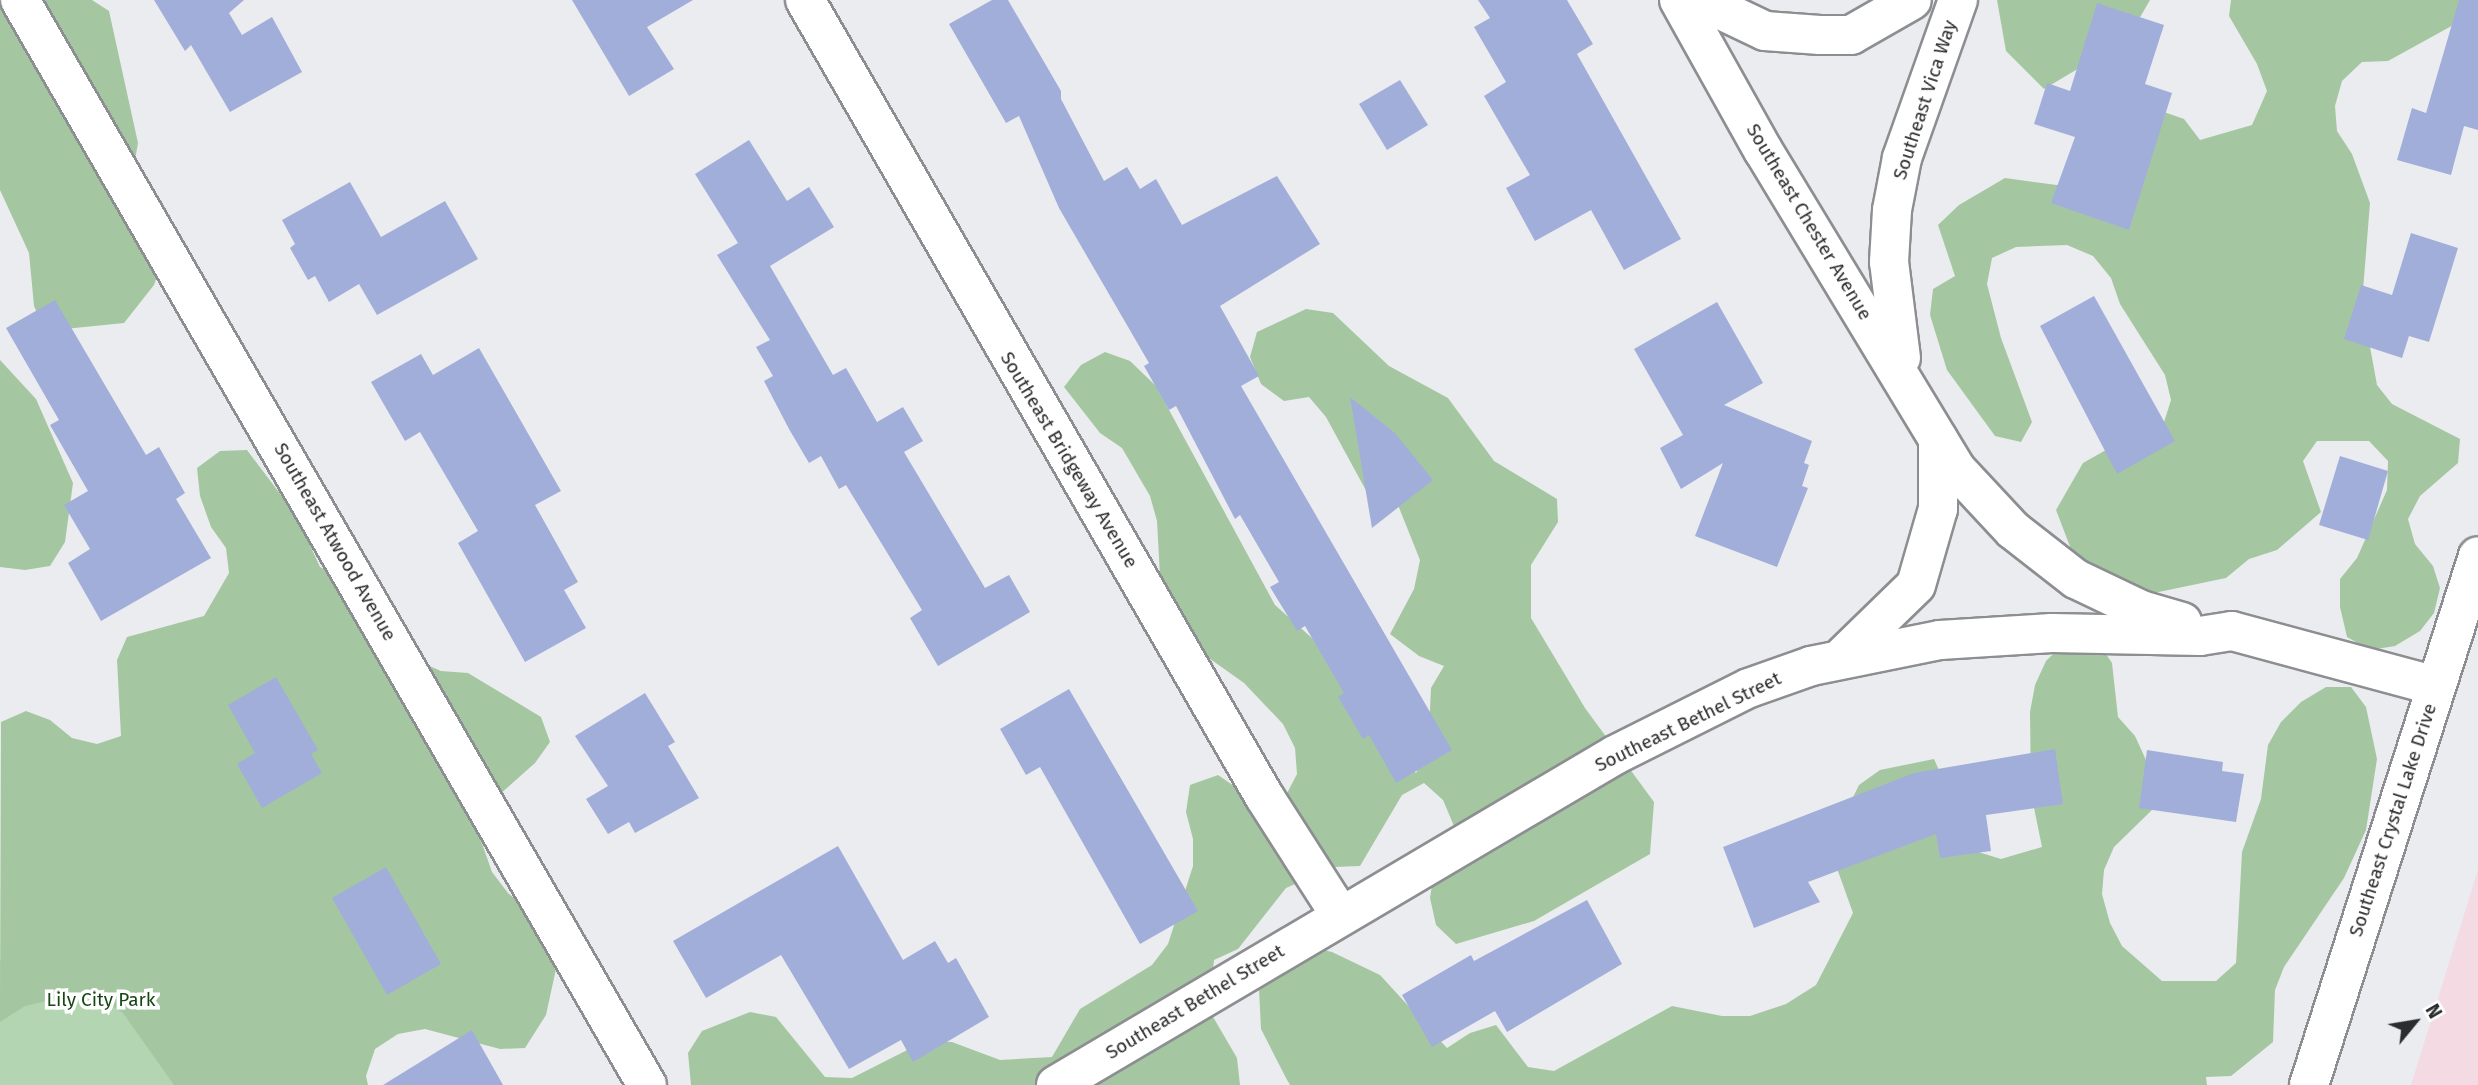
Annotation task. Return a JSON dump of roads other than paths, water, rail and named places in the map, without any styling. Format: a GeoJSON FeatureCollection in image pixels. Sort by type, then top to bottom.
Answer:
{"type":"FeatureCollection","features":[{"type":"Feature","properties":{"kind":"street","name":"Southeast Atwood Avenue"},"geometry":{"type":"LineString","coordinates":[[20,0],[647,1085]]}},
{"type":"Feature","properties":{"kind":"street","name":"Southeast Bridgeway Avenue"},"geometry":{"type":"LineString","coordinates":[[805,0],[1265,796],[1340,915]]}},
{"type":"Feature","properties":{"kind":"street","name":"Southeast Chester Avenue"},"geometry":{"type":"LineString","coordinates":[[1679,0],[1763,150],[1940,443],[1993,512],[2076,579],[2141,610],[2232,631]]}},
{"type":"Feature","properties":{"kind":"street"},"geometry":{"type":"LineString","coordinates":[[1700,0],[1765,31],[1851,35],[1912,0]]}},
{"type":"Feature","properties":{"kind":"street","name":"Southeast Vica Way"},"geometry":{"type":"LineString","coordinates":[[1940,443],[1902,364],[1893,313],[1890,236],[1902,158],[1958,0]]}},
{"type":"Feature","properties":{"kind":"street"},"geometry":{"type":"LineString","coordinates":[[1842,656],[1916,585],[1938,509],[1940,443]]}},
{"type":"Feature","properties":{"kind":"street","name":"Southeast Crystal Lake Drive"},"geometry":{"type":"LineString","coordinates":[[2309,1085],[2478,556]]}},
{"type":"Feature","properties":{"kind":"street","name":"Southeast Bethel Street"},"geometry":{"type":"LineString","coordinates":[[1056,1085],[1340,915],[1511,820],[1615,755],[1749,688],[1842,656],[1907,644],[2027,634],[2200,636],[2232,631],[2436,685]]}},
{"type":"Feature","properties":{"kind":"park label","name":"Lily City Park"},"geometry":{"type":"Point","coordinates":[101,1000]}}]}
